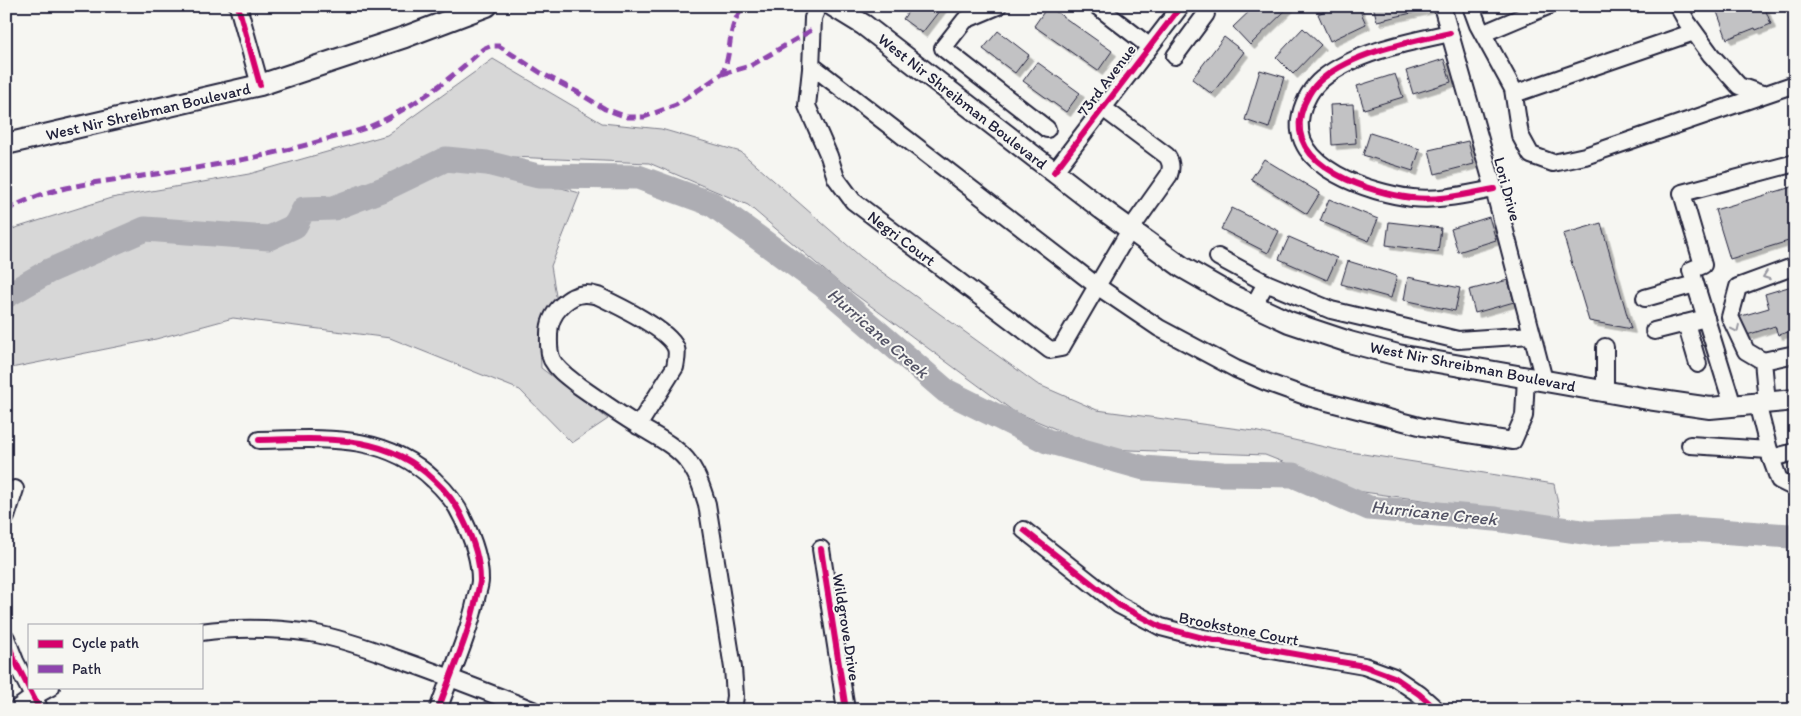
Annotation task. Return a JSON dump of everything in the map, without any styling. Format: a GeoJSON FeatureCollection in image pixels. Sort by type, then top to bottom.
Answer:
{"type":"FeatureCollection","features":[{"type":"Feature","properties":{"kind":"main road","name":"West Nir Shreibman Boulevard"},"geometry":{"type":"LineString","coordinates":[[6,144],[260,85],[405,37],[487,6]]}},
{"type":"Feature","properties":{"kind":"main road","name":"West Nir Shreibman Boulevard"},"geometry":{"type":"LineString","coordinates":[[833,6],[864,25],[1130,230],[1182,267],[1231,295],[1289,322],[1398,356],[1605,392],[1710,408],[1795,400]]}},
{"type":"Feature","properties":{"kind":"street"},"geometry":{"type":"LineString","coordinates":[[238,6],[260,85]]}},
{"type":"Feature","properties":{"kind":"street","name":"Negri Court"},"geometry":{"type":"LineString","coordinates":[[818,6],[813,18],[812,65],[807,106],[829,156],[836,178],[853,201],[1050,350],[1061,348],[1130,230],[1169,174],[1171,168],[1171,161],[1167,156],[1103,108]]}},
{"type":"Feature","properties":{"kind":"street"},"geometry":{"type":"LineString","coordinates":[[998,6],[965,20],[943,48],[1047,129]]}},
{"type":"Feature","properties":{"kind":"street"},"geometry":{"type":"LineString","coordinates":[[1097,6],[1150,46]]}},
{"type":"Feature","properties":{"kind":"street","name":"73rd Avenue"},"geometry":{"type":"LineString","coordinates":[[1054,172],[1181,6]]}},
{"type":"Feature","properties":{"kind":"street"},"geometry":{"type":"LineString","coordinates":[[1175,56],[1210,10],[1186,6]]}},
{"type":"Feature","properties":{"kind":"street","name":"Lori Drive"},"geometry":{"type":"LineString","coordinates":[[1097,286],[1159,328],[1236,369],[1266,382],[1308,396],[1423,427],[1513,441],[1524,416],[1535,379],[1532,335],[1494,189],[1442,6]]}},
{"type":"Feature","properties":{"kind":"street"},"geometry":{"type":"LineString","coordinates":[[1471,6],[1478,25],[1513,89],[1520,135],[1531,155],[1553,163],[1585,156],[1762,94],[1794,85]]}},
{"type":"Feature","properties":{"kind":"street"},"geometry":{"type":"LineString","coordinates":[[1484,34],[1548,6]]}},
{"type":"Feature","properties":{"kind":"street"},"geometry":{"type":"LineString","coordinates":[[1678,6],[1711,55],[1739,86],[1762,94]]}},
{"type":"Feature","properties":{"kind":"street"},"geometry":{"type":"LineString","coordinates":[[1450,32],[1385,49],[1357,59],[1334,71],[1321,80],[1309,94],[1303,106],[1300,131],[1310,154],[1321,164],[1340,176],[1367,188],[1412,198],[1442,199],[1494,189]]}},
{"type":"Feature","properties":{"kind":"street"},"geometry":{"type":"LineString","coordinates":[[1514,94],[1694,32]]}},
{"type":"Feature","properties":{"kind":"street"},"geometry":{"type":"LineString","coordinates":[[812,65],[1097,286]]}},
{"type":"Feature","properties":{"kind":"street"},"geometry":{"type":"LineString","coordinates":[[1733,406],[1691,270],[1703,265],[1682,193],[1795,162]]}},
{"type":"Feature","properties":{"kind":"street"},"geometry":{"type":"LineString","coordinates":[[1218,256],[1266,282],[1331,310],[1458,340],[1532,335]]}},
{"type":"Feature","properties":{"kind":"street"},"geometry":{"type":"LineString","coordinates":[[1795,266],[1738,287],[1730,318],[1746,351],[1763,361],[1795,354]]}},
{"type":"Feature","properties":{"kind":"street"},"geometry":{"type":"LineString","coordinates":[[1254,305],[1266,282]]}},
{"type":"Feature","properties":{"kind":"street"},"geometry":{"type":"LineString","coordinates":[[1645,298],[1695,284]]}},
{"type":"Feature","properties":{"kind":"street"},"geometry":{"type":"LineString","coordinates":[[638,426],[675,367],[677,358],[676,348],[671,340],[653,325],[598,296],[590,293],[570,298],[553,316],[549,328],[549,352],[560,372],[598,400],[686,458],[702,487],[707,504],[732,668],[735,696],[733,710]]}},
{"type":"Feature","properties":{"kind":"street"},"geometry":{"type":"LineString","coordinates":[[1654,332],[1706,318]]}},
{"type":"Feature","properties":{"kind":"street"},"geometry":{"type":"LineString","coordinates":[[1686,323],[1698,364]]}},
{"type":"Feature","properties":{"kind":"street"},"geometry":{"type":"LineString","coordinates":[[1605,347],[1605,392]]}},
{"type":"Feature","properties":{"kind":"street"},"geometry":{"type":"LineString","coordinates":[[1763,361],[1762,403],[1770,454],[1779,480],[1795,488]]}},
{"type":"Feature","properties":{"kind":"street"},"geometry":{"type":"LineString","coordinates":[[259,440],[323,439],[353,441],[383,447],[410,460],[429,474],[447,492],[460,511],[476,552],[480,580],[471,624],[438,710]]}},
{"type":"Feature","properties":{"kind":"street"},"geometry":{"type":"LineString","coordinates":[[1690,445],[1770,454],[1795,452]]}},
{"type":"Feature","properties":{"kind":"street"},"geometry":{"type":"LineString","coordinates":[[6,517],[15,489]]}},
{"type":"Feature","properties":{"kind":"street","name":"Brookstone Court"},"geometry":{"type":"LineString","coordinates":[[1024,530],[1119,605],[1161,627],[1202,638],[1364,666],[1394,677],[1419,694],[1437,710]]}},
{"type":"Feature","properties":{"kind":"street","name":"Wildgrove Drive"},"geometry":{"type":"LineString","coordinates":[[821,549],[846,710]]}},
{"type":"Feature","properties":{"kind":"street"},"geometry":{"type":"LineString","coordinates":[[202,632],[266,628],[312,633],[356,644],[450,677],[534,710]]}},
{"type":"Feature","properties":{"kind":"street"},"geometry":{"type":"LineString","coordinates":[[6,638],[15,662],[28,686]]}},
{"type":"Feature","properties":{"kind":"street"},"geometry":{"type":"LineString","coordinates":[[29,688],[37,703]]}},
{"type":"Feature","properties":{"kind":"street"},"geometry":{"type":"LineString","coordinates":[[15,710],[37,703],[50,688]]}},
{"type":"Feature","properties":{"kind":"shaded area"},"geometry":{"type":"Polygon","coordinates":[[[493,59],[602,123],[661,129],[741,152],[861,257],[1037,384],[1097,410],[1254,431],[1338,450],[1554,484],[1561,519],[1356,491],[1265,455],[1103,449],[1013,411],[837,281],[748,205],[649,163],[512,157],[516,176],[580,193],[551,266],[557,302],[540,331],[541,368],[608,419],[572,443],[520,390],[390,338],[233,318],[156,339],[6,369],[6,233],[9,230],[111,198],[249,174],[387,135],[493,59]]]}},
{"type":"Feature","properties":{"kind":"building"},"geometry":{"type":"Polygon","coordinates":[[[912,6],[943,6],[922,33],[903,19],[912,6]]]}},
{"type":"Feature","properties":{"kind":"building"},"geometry":{"type":"Polygon","coordinates":[[[1048,6],[1112,51],[1098,71],[1034,26],[1048,6]]]}},
{"type":"Feature","properties":{"kind":"building"},"geometry":{"type":"Polygon","coordinates":[[[1255,6],[1290,6],[1250,45],[1233,27],[1255,6]]]}},
{"type":"Feature","properties":{"kind":"building"},"geometry":{"type":"Polygon","coordinates":[[[1335,6],[1358,6],[1366,24],[1330,41],[1318,14],[1335,6]]]}},
{"type":"Feature","properties":{"kind":"building"},"geometry":{"type":"Polygon","coordinates":[[[1373,6],[1428,6],[1429,9],[1377,21],[1373,6]]]}},
{"type":"Feature","properties":{"kind":"building"},"geometry":{"type":"Polygon","coordinates":[[[1723,6],[1764,6],[1771,24],[1727,39],[1716,9],[1723,6]]]}},
{"type":"Feature","properties":{"kind":"building"},"geometry":{"type":"Polygon","coordinates":[[[1303,28],[1321,45],[1293,74],[1276,57],[1303,28]]]}},
{"type":"Feature","properties":{"kind":"building"},"geometry":{"type":"Polygon","coordinates":[[[998,31],[1029,55],[1015,73],[983,49],[998,31]]]}},
{"type":"Feature","properties":{"kind":"building"},"geometry":{"type":"Polygon","coordinates":[[[1224,37],[1244,52],[1212,94],[1192,79],[1224,37]]]}},
{"type":"Feature","properties":{"kind":"building"},"geometry":{"type":"Polygon","coordinates":[[[1444,59],[1451,82],[1413,94],[1406,71],[1444,59]]]}},
{"type":"Feature","properties":{"kind":"building"},"geometry":{"type":"Polygon","coordinates":[[[1037,62],[1080,93],[1066,112],[1023,81],[1037,62]]]}},
{"type":"Feature","properties":{"kind":"building"},"geometry":{"type":"Polygon","coordinates":[[[1260,70],[1284,77],[1269,128],[1245,120],[1260,70]]]}},
{"type":"Feature","properties":{"kind":"building"},"geometry":{"type":"Polygon","coordinates":[[[1395,74],[1403,97],[1364,109],[1357,86],[1395,74]]]}},
{"type":"Feature","properties":{"kind":"building"},"geometry":{"type":"Polygon","coordinates":[[[1353,104],[1356,143],[1332,145],[1330,105],[1353,104]]]}},
{"type":"Feature","properties":{"kind":"building"},"geometry":{"type":"Polygon","coordinates":[[[1370,133],[1420,149],[1413,171],[1363,155],[1370,133]]]}},
{"type":"Feature","properties":{"kind":"building"},"geometry":{"type":"Polygon","coordinates":[[[1468,141],[1474,164],[1435,174],[1429,150],[1468,141]]]}},
{"type":"Feature","properties":{"kind":"building"},"geometry":{"type":"Polygon","coordinates":[[[1264,159],[1320,193],[1307,214],[1251,179],[1264,159]]]}},
{"type":"Feature","properties":{"kind":"building"},"geometry":{"type":"Polygon","coordinates":[[[1795,186],[1795,239],[1730,259],[1715,210],[1795,186]]]}},
{"type":"Feature","properties":{"kind":"building"},"geometry":{"type":"Polygon","coordinates":[[[1329,199],[1378,219],[1369,241],[1320,221],[1329,199]]]}},
{"type":"Feature","properties":{"kind":"building"},"geometry":{"type":"Polygon","coordinates":[[[1232,208],[1279,231],[1268,253],[1221,229],[1232,208]]]}},
{"type":"Feature","properties":{"kind":"building"},"geometry":{"type":"Polygon","coordinates":[[[1489,217],[1496,240],[1458,252],[1451,229],[1489,217]]]}},
{"type":"Feature","properties":{"kind":"building"},"geometry":{"type":"Polygon","coordinates":[[[1389,222],[1441,228],[1438,252],[1386,245],[1389,222]]]}},
{"type":"Feature","properties":{"kind":"building"},"geometry":{"type":"Polygon","coordinates":[[[1601,223],[1631,329],[1589,321],[1563,234],[1601,223]]]}},
{"type":"Feature","properties":{"kind":"building"},"geometry":{"type":"Polygon","coordinates":[[[1289,237],[1337,258],[1327,280],[1279,259],[1289,237]]]}},
{"type":"Feature","properties":{"kind":"building"},"geometry":{"type":"Polygon","coordinates":[[[1348,261],[1397,276],[1391,298],[1341,284],[1348,261]]]}},
{"type":"Feature","properties":{"kind":"building"},"geometry":{"type":"Polygon","coordinates":[[[1408,277],[1460,288],[1455,311],[1404,300],[1408,277]]]}},
{"type":"Feature","properties":{"kind":"building"},"geometry":{"type":"Polygon","coordinates":[[[1508,280],[1514,302],[1475,313],[1469,290],[1508,280]]]}},
{"type":"Feature","properties":{"kind":"building"},"geometry":{"type":"Polygon","coordinates":[[[1795,285],[1795,330],[1778,335],[1775,326],[1744,336],[1738,317],[1769,308],[1765,294],[1795,285]]]}},
{"type":"Feature","properties":{"kind":"waterway","name":"Hurricane Creek"},"geometry":{"type":"LineString","coordinates":[[6,296],[49,271],[145,229],[269,238],[295,226],[304,209],[334,208],[386,188],[446,159],[487,163],[538,176],[638,177],[712,204],[824,286],[946,391],[1047,441],[1144,468],[1223,474],[1293,475],[1369,508],[1495,519],[1589,533],[1689,529],[1790,536],[1795,538]]}},
{"type":"Feature","properties":{"kind":"marked path"},"geometry":{"type":"LineString","coordinates":[[6,211],[41,195],[79,185],[241,160],[351,133],[378,123],[420,99],[459,70],[483,49],[490,46],[499,46],[541,73],[605,109],[627,117],[644,117],[676,105],[722,74],[726,65],[732,30],[745,6]]}},
{"type":"Feature","properties":{"kind":"marked path"},"geometry":{"type":"LineString","coordinates":[[722,74],[750,66],[812,30]]}},
{"type":"Feature","properties":{"kind":"cycle path"},"geometry":{"type":"LineString","coordinates":[[238,6],[260,85]]}},
{"type":"Feature","properties":{"kind":"cycle path"},"geometry":{"type":"LineString","coordinates":[[1054,172],[1181,6]]}},
{"type":"Feature","properties":{"kind":"cycle path"},"geometry":{"type":"LineString","coordinates":[[1450,33],[1383,49],[1335,70],[1318,82],[1309,95],[1301,114],[1300,133],[1307,149],[1320,163],[1337,174],[1376,190],[1412,198],[1433,199],[1494,189]]}},
{"type":"Feature","properties":{"kind":"cycle path"},"geometry":{"type":"LineString","coordinates":[[259,440],[329,440],[374,446],[395,453],[415,464],[438,484],[454,503],[472,541],[479,565],[480,582],[469,627],[438,710]]}},
{"type":"Feature","properties":{"kind":"cycle path"},"geometry":{"type":"LineString","coordinates":[[1024,530],[1119,605],[1161,627],[1203,638],[1364,666],[1394,677],[1419,694],[1437,710]]}},
{"type":"Feature","properties":{"kind":"cycle path"},"geometry":{"type":"LineString","coordinates":[[821,549],[846,710]]}},
{"type":"Feature","properties":{"kind":"cycle path"},"geometry":{"type":"LineString","coordinates":[[6,638],[28,686]]}},
{"type":"Feature","properties":{"kind":"cycle path"},"geometry":{"type":"LineString","coordinates":[[29,688],[40,710]]}}]}
